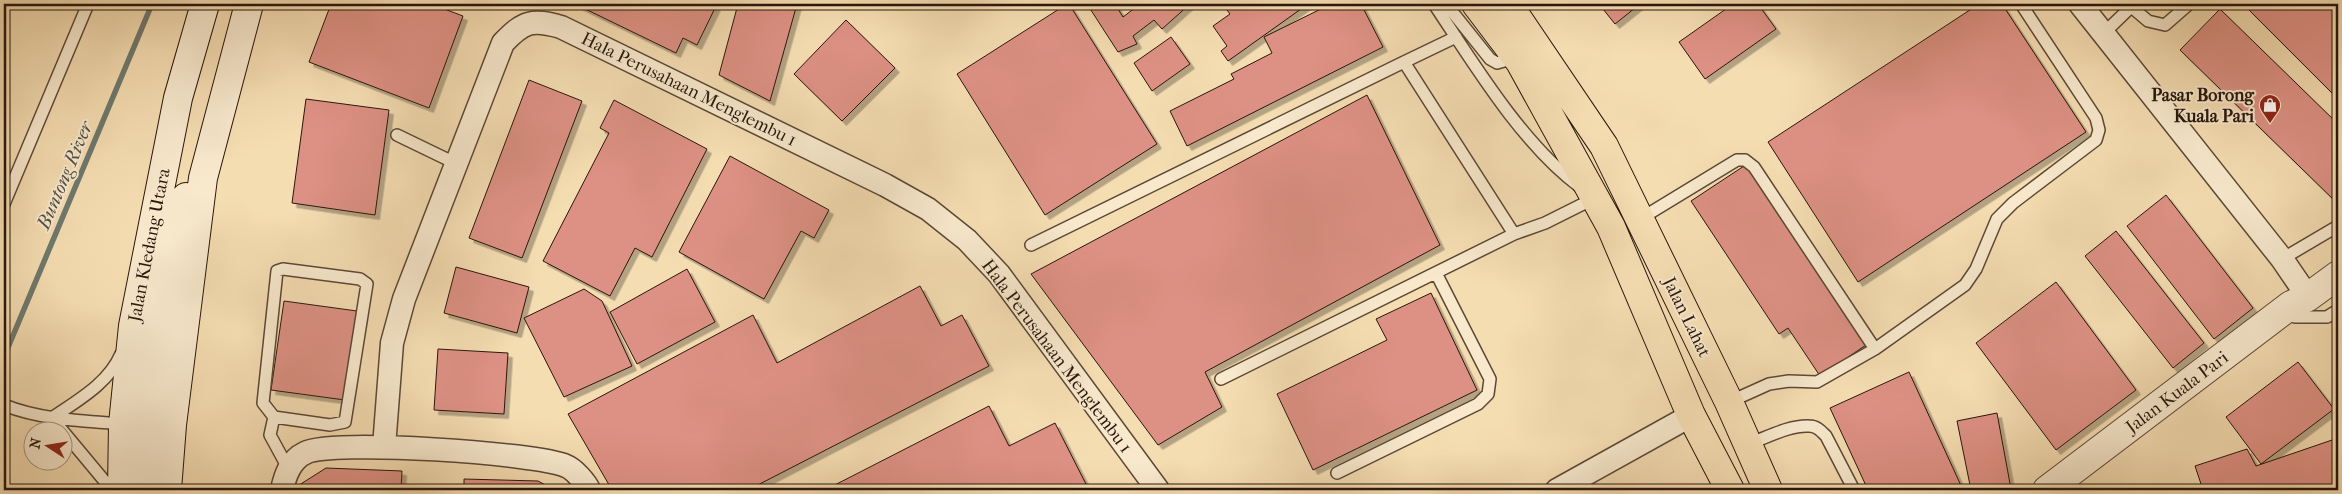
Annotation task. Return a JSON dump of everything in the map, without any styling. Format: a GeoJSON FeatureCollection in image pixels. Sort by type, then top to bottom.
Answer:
{"type":"FeatureCollection","features":[{"type":"Feature","properties":{"kind":"main road","name":"Jalan Kledang Utara"},"geometry":{"type":"LineString","coordinates":[[122,490],[134,424],[133,326],[178,98],[205,4]]}},
{"type":"Feature","properties":{"kind":"main road"},"geometry":{"type":"LineString","coordinates":[[167,490],[172,425],[204,178],[249,4]]}},
{"type":"Feature","properties":{"kind":"main road"},"geometry":{"type":"LineString","coordinates":[[1476,4],[1520,62],[1611,227],[1692,415],[1730,490]]}},
{"type":"Feature","properties":{"kind":"main road","name":"Jalan Lahat"},"geometry":{"type":"LineString","coordinates":[[1508,4],[1604,146],[1729,402],[1768,490]]}},
{"type":"Feature","properties":{"kind":"main road"},"geometry":{"type":"LineString","coordinates":[[143,490],[134,424],[166,280],[202,134],[227,89]]}},
{"type":"Feature","properties":{"kind":"main road","name":"Jalan Kuala Pari"},"geometry":{"type":"LineString","coordinates":[[2068,490],[2190,399],[2302,307],[2336,276]]}},
{"type":"Feature","properties":{"kind":"main road","name":"Jalan Kuala Pari"},"geometry":{"type":"LineString","coordinates":[[2047,490],[2290,305],[2302,307]]}},
{"type":"Feature","properties":{"kind":"main road"},"geometry":{"type":"LineString","coordinates":[[1692,415],[1699,417],[1714,435],[1742,490]]}},
{"type":"Feature","properties":{"kind":"street"},"geometry":{"type":"LineString","coordinates":[[2080,4],[2282,259],[2302,307]]}},
{"type":"Feature","properties":{"kind":"street","name":"Hala Perusahaan Menglembu 1"},"geometry":{"type":"LineString","coordinates":[[384,447],[389,366],[397,321],[503,43],[519,26],[539,21],[561,27],[885,185],[928,209],[966,240],[999,274],[1158,490]]}},
{"type":"Feature","properties":{"kind":"street"},"geometry":{"type":"LineString","coordinates":[[1557,490],[1692,415]]}},
{"type":"Feature","properties":{"kind":"street"},"geometry":{"type":"LineString","coordinates":[[282,490],[288,468],[304,453],[325,447],[384,447],[538,458],[567,466],[589,490]]}},
{"type":"Feature","properties":{"kind":"lane"},"geometry":{"type":"LineString","coordinates":[[4,204],[88,4]]}},
{"type":"Feature","properties":{"kind":"lane"},"geometry":{"type":"LineString","coordinates":[[1221,379],[1514,234],[1545,223],[1595,198],[1548,162],[1489,86],[1434,4]]}},
{"type":"Feature","properties":{"kind":"lane"},"geometry":{"type":"LineString","coordinates":[[1446,4],[1490,59],[1497,63],[1504,61],[1505,53],[1502,38]]}},
{"type":"Feature","properties":{"kind":"lane"},"geometry":{"type":"LineString","coordinates":[[1729,402],[1769,384],[1789,381],[1817,382],[1875,349],[1965,285],[1976,269],[1997,219],[2013,203],[2096,140],[2099,130],[2096,118],[2021,4]]}},
{"type":"Feature","properties":{"kind":"lane"},"geometry":{"type":"LineString","coordinates":[[2103,34],[2131,5],[2148,21],[2165,25],[2189,4]]}},
{"type":"Feature","properties":{"kind":"lane"},"geometry":{"type":"LineString","coordinates":[[1031,245],[1456,36]]}},
{"type":"Feature","properties":{"kind":"lane"},"geometry":{"type":"LineString","coordinates":[[1404,62],[1514,234]]}},
{"type":"Feature","properties":{"kind":"lane"},"geometry":{"type":"LineString","coordinates":[[397,135],[456,164]]}},
{"type":"Feature","properties":{"kind":"lane"},"geometry":{"type":"LineString","coordinates":[[1640,219],[1738,160],[1745,160],[1754,167],[1875,349]]}},
{"type":"Feature","properties":{"kind":"lane"},"geometry":{"type":"LineString","coordinates":[[2282,259],[2338,226]]}},
{"type":"Feature","properties":{"kind":"lane"},"geometry":{"type":"LineString","coordinates":[[292,269],[360,279],[367,284],[345,422],[338,425],[274,417],[263,403],[277,271],[292,269]]}},
{"type":"Feature","properties":{"kind":"lane"},"geometry":{"type":"LineString","coordinates":[[1337,473],[1478,404],[1488,394],[1490,379],[1436,273]]}},
{"type":"Feature","properties":{"kind":"lane"},"geometry":{"type":"LineString","coordinates":[[2302,307],[2327,317],[2338,310]]}},
{"type":"Feature","properties":{"kind":"lane"},"geometry":{"type":"LineString","coordinates":[[52,418],[95,389],[116,366],[133,326]]}},
{"type":"Feature","properties":{"kind":"lane"},"geometry":{"type":"LineString","coordinates":[[4,405],[52,418],[134,424]]}},
{"type":"Feature","properties":{"kind":"lane"},"geometry":{"type":"LineString","coordinates":[[274,417],[270,435],[288,468]]}},
{"type":"Feature","properties":{"kind":"lane"},"geometry":{"type":"LineString","coordinates":[[52,418],[107,484],[109,490]]}},
{"type":"Feature","properties":{"kind":"lane"},"geometry":{"type":"LineString","coordinates":[[1748,444],[1795,428],[1811,425],[1820,429],[1826,436],[1854,490]]}},
{"type":"Feature","properties":{"kind":"building"},"geometry":{"type":"Polygon","coordinates":[[[331,4],[431,4],[463,16],[429,108],[309,62],[331,4]]]}},
{"type":"Feature","properties":{"kind":"building"},"geometry":{"type":"Polygon","coordinates":[[[575,4],[712,4],[716,6],[697,45],[683,38],[676,53],[575,4]]]}},
{"type":"Feature","properties":{"kind":"building"},"geometry":{"type":"Polygon","coordinates":[[[738,4],[797,4],[770,101],[719,75],[738,4]]]}},
{"type":"Feature","properties":{"kind":"building"},"geometry":{"type":"Polygon","coordinates":[[[1069,4],[1157,144],[1045,215],[957,74],[1069,4]]]}},
{"type":"Feature","properties":{"kind":"building"},"geometry":{"type":"Polygon","coordinates":[[[1087,4],[1115,4],[1123,17],[1140,4],[1190,4],[1162,29],[1154,20],[1133,36],[1137,44],[1118,52],[1087,4]]]}},
{"type":"Feature","properties":{"kind":"building"},"geometry":{"type":"Polygon","coordinates":[[[1228,4],[1308,4],[1228,61],[1221,51],[1227,46],[1213,26],[1230,14],[1224,6],[1228,4]]]}},
{"type":"Feature","properties":{"kind":"building"},"geometry":{"type":"Polygon","coordinates":[[[1331,4],[1361,4],[1383,47],[1187,146],[1170,111],[1234,79],[1231,74],[1272,53],[1264,37],[1331,4]]]}},
{"type":"Feature","properties":{"kind":"building"},"geometry":{"type":"Polygon","coordinates":[[[1599,4],[1640,4],[1615,24],[1599,4]]]}},
{"type":"Feature","properties":{"kind":"building"},"geometry":{"type":"Polygon","coordinates":[[[1733,4],[1758,4],[1776,29],[1705,79],[1679,42],[1733,4]]]}},
{"type":"Feature","properties":{"kind":"building"},"geometry":{"type":"Polygon","coordinates":[[[1979,4],[2002,4],[2086,132],[1858,282],[1768,142],[1979,4]]]}},
{"type":"Feature","properties":{"kind":"building"},"geometry":{"type":"Polygon","coordinates":[[[2253,4],[2338,4],[2338,99],[2248,9],[2253,4]]]}},
{"type":"Feature","properties":{"kind":"building"},"geometry":{"type":"Polygon","coordinates":[[[2220,9],[2338,124],[2338,204],[2180,50],[2220,9]]]}},
{"type":"Feature","properties":{"kind":"building"},"geometry":{"type":"Polygon","coordinates":[[[846,20],[895,68],[842,121],[794,74],[846,20]]]}},
{"type":"Feature","properties":{"kind":"building"},"geometry":{"type":"Polygon","coordinates":[[[1171,37],[1190,64],[1152,91],[1134,63],[1171,37]]]}},
{"type":"Feature","properties":{"kind":"building"},"geometry":{"type":"Polygon","coordinates":[[[529,80],[582,101],[522,258],[469,238],[529,80]]]}},
{"type":"Feature","properties":{"kind":"building"},"geometry":{"type":"Polygon","coordinates":[[[1367,95],[1440,245],[1205,372],[1222,407],[1158,445],[1031,274],[1367,95]]]}},
{"type":"Feature","properties":{"kind":"building"},"geometry":{"type":"Polygon","coordinates":[[[306,99],[389,110],[375,215],[292,203],[306,99]]]}},
{"type":"Feature","properties":{"kind":"building"},"geometry":{"type":"Polygon","coordinates":[[[614,100],[707,149],[652,257],[635,248],[610,296],[543,261],[609,133],[600,128],[614,100]]]}},
{"type":"Feature","properties":{"kind":"building"},"geometry":{"type":"Polygon","coordinates":[[[730,156],[829,210],[814,238],[801,231],[764,299],[679,252],[730,156]]]}},
{"type":"Feature","properties":{"kind":"building"},"geometry":{"type":"Polygon","coordinates":[[[1747,164],[1866,345],[1820,376],[1788,328],[1779,334],[1691,201],[1747,164]]]}},
{"type":"Feature","properties":{"kind":"building"},"geometry":{"type":"Polygon","coordinates":[[[2166,195],[2253,308],[2214,339],[2127,226],[2166,195]]]}},
{"type":"Feature","properties":{"kind":"building"},"geometry":{"type":"Polygon","coordinates":[[[2116,231],[2204,343],[2173,368],[2085,256],[2116,231]]]}},
{"type":"Feature","properties":{"kind":"building"},"geometry":{"type":"Polygon","coordinates":[[[456,267],[529,287],[517,333],[444,313],[456,267]]]}},
{"type":"Feature","properties":{"kind":"building"},"geometry":{"type":"Polygon","coordinates":[[[687,269],[715,322],[637,364],[610,312],[687,269]]]}},
{"type":"Feature","properties":{"kind":"building"},"geometry":{"type":"Polygon","coordinates":[[[2056,282],[2136,390],[2056,450],[1976,343],[2056,282]]]}},
{"type":"Feature","properties":{"kind":"building"},"geometry":{"type":"Polygon","coordinates":[[[920,286],[941,326],[962,315],[989,366],[748,490],[612,490],[568,414],[753,315],[777,363],[920,286]]]}},
{"type":"Feature","properties":{"kind":"building"},"geometry":{"type":"Polygon","coordinates":[[[584,289],[602,301],[632,366],[564,397],[524,318],[584,289]]]}},
{"type":"Feature","properties":{"kind":"building"},"geometry":{"type":"Polygon","coordinates":[[[1431,293],[1477,390],[1313,470],[1277,394],[1387,340],[1376,319],[1431,293]]]}},
{"type":"Feature","properties":{"kind":"building"},"geometry":{"type":"Polygon","coordinates":[[[284,301],[357,311],[345,400],[271,390],[284,301]]]}},
{"type":"Feature","properties":{"kind":"building"},"geometry":{"type":"Polygon","coordinates":[[[438,349],[508,353],[504,414],[434,410],[438,349]]]}},
{"type":"Feature","properties":{"kind":"building"},"geometry":{"type":"Polygon","coordinates":[[[2298,362],[2334,409],[2261,464],[2226,417],[2298,362]]]}},
{"type":"Feature","properties":{"kind":"building"},"geometry":{"type":"Polygon","coordinates":[[[1909,372],[1963,490],[1868,490],[1830,408],[1909,372]]]}},
{"type":"Feature","properties":{"kind":"building"},"geometry":{"type":"Polygon","coordinates":[[[989,406],[1009,446],[1055,423],[1089,490],[825,490],[989,406]]]}},
{"type":"Feature","properties":{"kind":"building"},"geometry":{"type":"Polygon","coordinates":[[[1997,413],[2011,489],[1971,490],[1957,421],[1997,413]]]}},
{"type":"Feature","properties":{"kind":"building"},"geometry":{"type":"Polygon","coordinates":[[[2338,438],[2338,490],[2203,490],[2195,466],[2247,449],[2256,466],[2338,438]]]}},
{"type":"Feature","properties":{"kind":"building"},"geometry":{"type":"Polygon","coordinates":[[[326,468],[402,471],[401,490],[296,490],[296,487],[326,468]]]}},
{"type":"Feature","properties":{"kind":"building"},"geometry":{"type":"Polygon","coordinates":[[[464,479],[538,481],[555,490],[464,490],[464,479]]]}},
{"type":"Feature","properties":{"kind":"waterway","name":"Buntong River"},"geometry":{"type":"LineString","coordinates":[[4,357],[152,4]]}},
{"type":"Feature","properties":{"kind":"place","name":"Pasar Borong Kuala Pari"},"geometry":{"type":"Point","coordinates":[2270,124]}}]}
